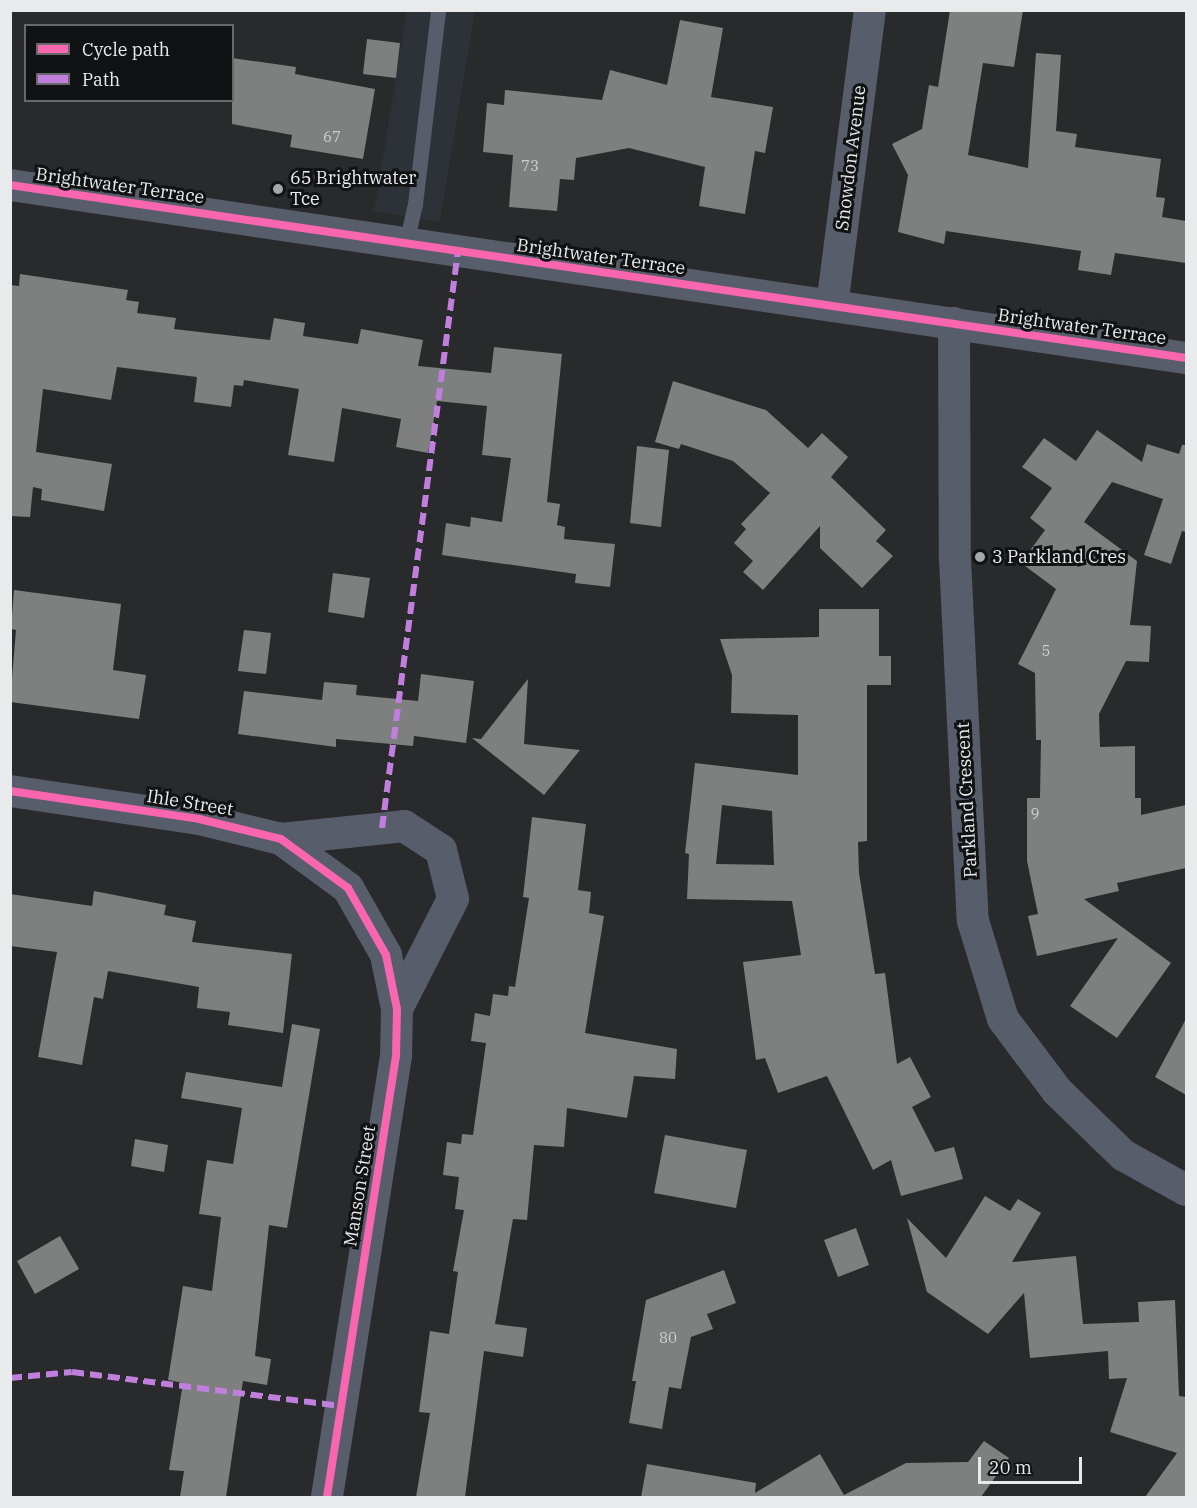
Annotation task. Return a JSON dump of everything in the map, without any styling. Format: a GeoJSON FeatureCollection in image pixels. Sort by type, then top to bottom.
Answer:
{"type":"FeatureCollection","features":[{"type":"Feature","properties":{"kind":"street","name":"Snowdon Avenue"},"geometry":{"type":"LineString","coordinates":[[832,306],[870,10]]}},
{"type":"Feature","properties":{"kind":"street","name":"Brightwater Terrace"},"geometry":{"type":"LineString","coordinates":[[10,185],[1186,358]]}},
{"type":"Feature","properties":{"kind":"street","name":"Parkland Crescent"},"geometry":{"type":"LineString","coordinates":[[954,323],[955,560],[973,921],[1004,1019],[1057,1091],[1123,1155],[1186,1190]]}},
{"type":"Feature","properties":{"kind":"street","name":"Ihle Street"},"geometry":{"type":"LineString","coordinates":[[10,791],[219,823],[281,839],[348,888]]}},
{"type":"Feature","properties":{"kind":"street"},"geometry":{"type":"LineString","coordinates":[[281,839],[404,826],[441,850],[453,898],[397,1009]]}},
{"type":"Feature","properties":{"kind":"street","name":"Manson Street"},"geometry":{"type":"LineString","coordinates":[[327,1497],[396,1056],[397,1009],[386,955],[348,888]]}},
{"type":"Feature","properties":{"kind":"lane"},"geometry":{"type":"LineString","coordinates":[[406,243],[415,204],[438,10]]}},
{"type":"Feature","properties":{"kind":"shaded area"},"geometry":{"type":"Polygon","coordinates":[[[407,11],[475,11],[440,222],[374,211],[407,11]]]}},
{"type":"Feature","properties":{"kind":"building"},"geometry":{"type":"Polygon","coordinates":[[[950,10],[1023,10],[1014,67],[983,63],[968,155],[1028,168],[1036,53],[1061,55],[1056,131],[1077,134],[1075,147],[1161,159],[1156,197],[1165,198],[1162,217],[1186,221],[1186,263],[1115,253],[1111,275],[1078,270],[1081,251],[946,231],[944,244],[898,232],[908,175],[892,144],[922,129],[929,85],[938,87],[950,10]]]}},
{"type":"Feature","properties":{"kind":"building"},"geometry":{"type":"Polygon","coordinates":[[[680,20],[723,28],[711,97],[773,107],[765,153],[755,151],[745,214],[699,206],[705,167],[629,148],[576,158],[574,180],[560,179],[557,211],[509,207],[513,155],[483,152],[487,103],[504,105],[505,90],[602,100],[610,70],[667,85],[680,20]]]}},
{"type":"Feature","properties":{"kind":"building"},"geometry":{"type":"Polygon","coordinates":[[[367,39],[400,43],[396,78],[363,74],[367,39]]]}},
{"type":"Feature","properties":{"kind":"building"},"geometry":{"type":"Polygon","coordinates":[[[234,58],[296,67],[295,74],[375,89],[363,159],[290,147],[292,135],[232,124],[234,58]]]}},
{"type":"Feature","properties":{"kind":"building"},"geometry":{"type":"Polygon","coordinates":[[[20,274],[128,290],[126,300],[139,302],[137,313],[176,318],[174,329],[270,340],[274,318],[305,323],[303,336],[358,344],[361,329],[423,340],[418,366],[491,373],[494,347],[562,354],[547,502],[560,504],[557,525],[565,527],[564,539],[615,544],[610,587],[575,583],[576,574],[442,555],[446,523],[470,527],[471,517],[502,522],[511,458],[482,455],[487,406],[437,401],[428,453],[396,447],[401,419],[342,408],[334,462],[288,455],[299,389],[244,380],[243,386],[234,385],[231,407],[194,402],[197,377],[117,367],[111,400],[43,389],[36,452],[112,464],[104,511],[41,500],[42,489],[33,487],[30,517],[10,516],[10,285],[19,286],[20,274]]]}},
{"type":"Feature","properties":{"kind":"building"},"geometry":{"type":"Polygon","coordinates":[[[673,381],[766,410],[808,448],[822,433],[848,457],[831,477],[886,530],[876,541],[893,556],[862,588],[820,548],[820,526],[763,590],[743,572],[753,561],[734,543],[746,529],[741,524],[770,493],[733,461],[681,444],[679,449],[655,442],[673,381]]]}},
{"type":"Feature","properties":{"kind":"building"},"geometry":{"type":"Polygon","coordinates":[[[1097,430],[1142,462],[1147,444],[1179,454],[1182,445],[1186,445],[1186,532],[1182,531],[1171,564],[1144,555],[1163,499],[1112,482],[1084,522],[1137,561],[1130,625],[1151,626],[1149,662],[1126,661],[1099,714],[1100,747],[1135,746],[1135,798],[1141,798],[1141,815],[1186,805],[1186,868],[1117,883],[1119,891],[1084,899],[1171,963],[1117,1038],[1070,1006],[1118,938],[1037,956],[1028,916],[1038,914],[1027,861],[1027,798],[1040,798],[1041,740],[1036,740],[1035,673],[1018,664],[1056,589],[1021,563],[1045,530],[1030,518],[1052,488],[1022,467],[1044,438],[1076,461],[1097,430]]]}},
{"type":"Feature","properties":{"kind":"building"},"geometry":{"type":"Polygon","coordinates":[[[637,446],[669,450],[661,527],[630,523],[637,446]]]}},
{"type":"Feature","properties":{"kind":"building"},"geometry":{"type":"Polygon","coordinates":[[[333,573],[370,578],[364,618],[328,612],[333,573]]]}},
{"type":"Feature","properties":{"kind":"building"},"geometry":{"type":"Polygon","coordinates":[[[14,590],[121,604],[113,670],[146,675],[139,719],[10,702],[16,630],[11,629],[14,590]]]}},
{"type":"Feature","properties":{"kind":"building"},"geometry":{"type":"Polygon","coordinates":[[[819,609],[879,609],[879,656],[891,656],[891,685],[867,685],[867,841],[858,842],[859,873],[875,974],[885,973],[897,1064],[910,1057],[931,1097],[912,1107],[935,1152],[954,1147],[963,1179],[901,1196],[891,1160],[873,1170],[827,1076],[778,1093],[765,1058],[756,1060],[743,962],[801,955],[792,901],[687,899],[689,854],[685,853],[695,763],[798,775],[798,715],[731,713],[732,675],[720,639],[819,637],[819,609]],[[722,805],[716,864],[774,865],[772,811],[722,805]]]}},
{"type":"Feature","properties":{"kind":"building"},"geometry":{"type":"Polygon","coordinates":[[[244,630],[271,633],[266,674],[238,671],[244,630]]]}},
{"type":"Feature","properties":{"kind":"building"},"geometry":{"type":"Polygon","coordinates":[[[421,674],[474,681],[466,743],[414,736],[413,746],[336,739],[336,747],[238,734],[244,691],[322,700],[324,682],[357,685],[356,695],[418,701],[421,674]]]}},
{"type":"Feature","properties":{"kind":"building"},"geometry":{"type":"Polygon","coordinates":[[[528,679],[524,744],[580,750],[544,795],[472,738],[481,739],[528,679]]]}},
{"type":"Feature","properties":{"kind":"building"},"geometry":{"type":"Polygon","coordinates":[[[532,817],[586,824],[578,890],[591,892],[589,913],[604,916],[585,1033],[677,1049],[675,1079],[634,1076],[627,1118],[567,1108],[564,1147],[534,1145],[527,1220],[513,1219],[495,1324],[527,1328],[523,1357],[484,1351],[465,1497],[416,1497],[430,1413],[419,1412],[430,1331],[449,1334],[458,1272],[453,1271],[464,1210],[455,1209],[459,1177],[443,1175],[447,1142],[461,1144],[462,1134],[473,1135],[486,1043],[471,1041],[475,1013],[490,1016],[493,994],[508,996],[509,986],[515,987],[529,898],[523,897],[532,817]]]}},
{"type":"Feature","properties":{"kind":"building"},"geometry":{"type":"Polygon","coordinates":[[[94,891],[166,905],[164,915],[196,921],[192,942],[292,954],[283,1033],[228,1025],[230,1012],[197,1008],[199,987],[108,971],[103,999],[94,997],[82,1065],[38,1057],[57,952],[10,946],[10,894],[92,906],[94,891]]]}},
{"type":"Feature","properties":{"kind":"building"},"geometry":{"type":"Polygon","coordinates":[[[1186,1019],[1186,1095],[1155,1077],[1186,1019]]]}},
{"type":"Feature","properties":{"kind":"building"},"geometry":{"type":"Polygon","coordinates":[[[292,1024],[320,1029],[287,1228],[269,1225],[255,1356],[271,1359],[267,1385],[243,1381],[226,1497],[180,1497],[184,1471],[169,1470],[183,1383],[168,1380],[183,1286],[212,1291],[221,1217],[199,1214],[207,1160],[233,1164],[242,1108],[181,1098],[186,1072],[282,1087],[292,1024]]]}},
{"type":"Feature","properties":{"kind":"building"},"geometry":{"type":"Polygon","coordinates":[[[665,1135],[747,1150],[736,1208],[654,1193],[665,1135]]]}},
{"type":"Feature","properties":{"kind":"building"},"geometry":{"type":"Polygon","coordinates":[[[135,1139],[168,1145],[164,1172],[131,1166],[135,1139]]]}},
{"type":"Feature","properties":{"kind":"building"},"geometry":{"type":"Polygon","coordinates":[[[985,1196],[1010,1211],[1018,1199],[1041,1213],[1012,1262],[1076,1256],[1083,1324],[1139,1322],[1138,1302],[1175,1300],[1179,1396],[1186,1397],[1186,1497],[1145,1497],[1177,1453],[1110,1432],[1127,1378],[1109,1379],[1108,1351],[1030,1358],[1024,1293],[988,1334],[927,1292],[907,1218],[946,1258],[985,1196]]]}},
{"type":"Feature","properties":{"kind":"building"},"geometry":{"type":"Polygon","coordinates":[[[856,1228],[869,1265],[838,1277],[824,1240],[856,1228]]]}},
{"type":"Feature","properties":{"kind":"building"},"geometry":{"type":"Polygon","coordinates":[[[60,1236],[79,1269],[35,1294],[17,1261],[60,1236]]]}},
{"type":"Feature","properties":{"kind":"building"},"geometry":{"type":"Polygon","coordinates":[[[724,1270],[736,1303],[707,1314],[713,1329],[691,1337],[681,1389],[669,1387],[662,1429],[629,1423],[636,1381],[632,1381],[646,1300],[724,1270]]]}},
{"type":"Feature","properties":{"kind":"building"},"geometry":{"type":"Polygon","coordinates":[[[984,1441],[1009,1458],[981,1497],[641,1497],[647,1464],[756,1483],[755,1493],[820,1454],[844,1495],[906,1463],[968,1462],[984,1441]]]}},
{"type":"Feature","properties":{"kind":"marked path"},"geometry":{"type":"LineString","coordinates":[[382,828],[458,251]]}},
{"type":"Feature","properties":{"kind":"marked path"},"geometry":{"type":"LineString","coordinates":[[10,1378],[72,1372],[341,1406]]}},
{"type":"Feature","properties":{"kind":"cycle path"},"geometry":{"type":"LineString","coordinates":[[10,185],[1186,358]]}},
{"type":"Feature","properties":{"kind":"cycle path"},"geometry":{"type":"LineString","coordinates":[[10,791],[199,819],[281,839],[348,888],[386,955],[397,1009],[396,1056],[327,1498]]}},
{"type":"Feature","properties":{"kind":"place","name":"65 Brightwater Tce"},"geometry":{"type":"Point","coordinates":[278,189]}},
{"type":"Feature","properties":{"kind":"place","name":"3 Parkland Cres"},"geometry":{"type":"Point","coordinates":[980,557]}}]}
